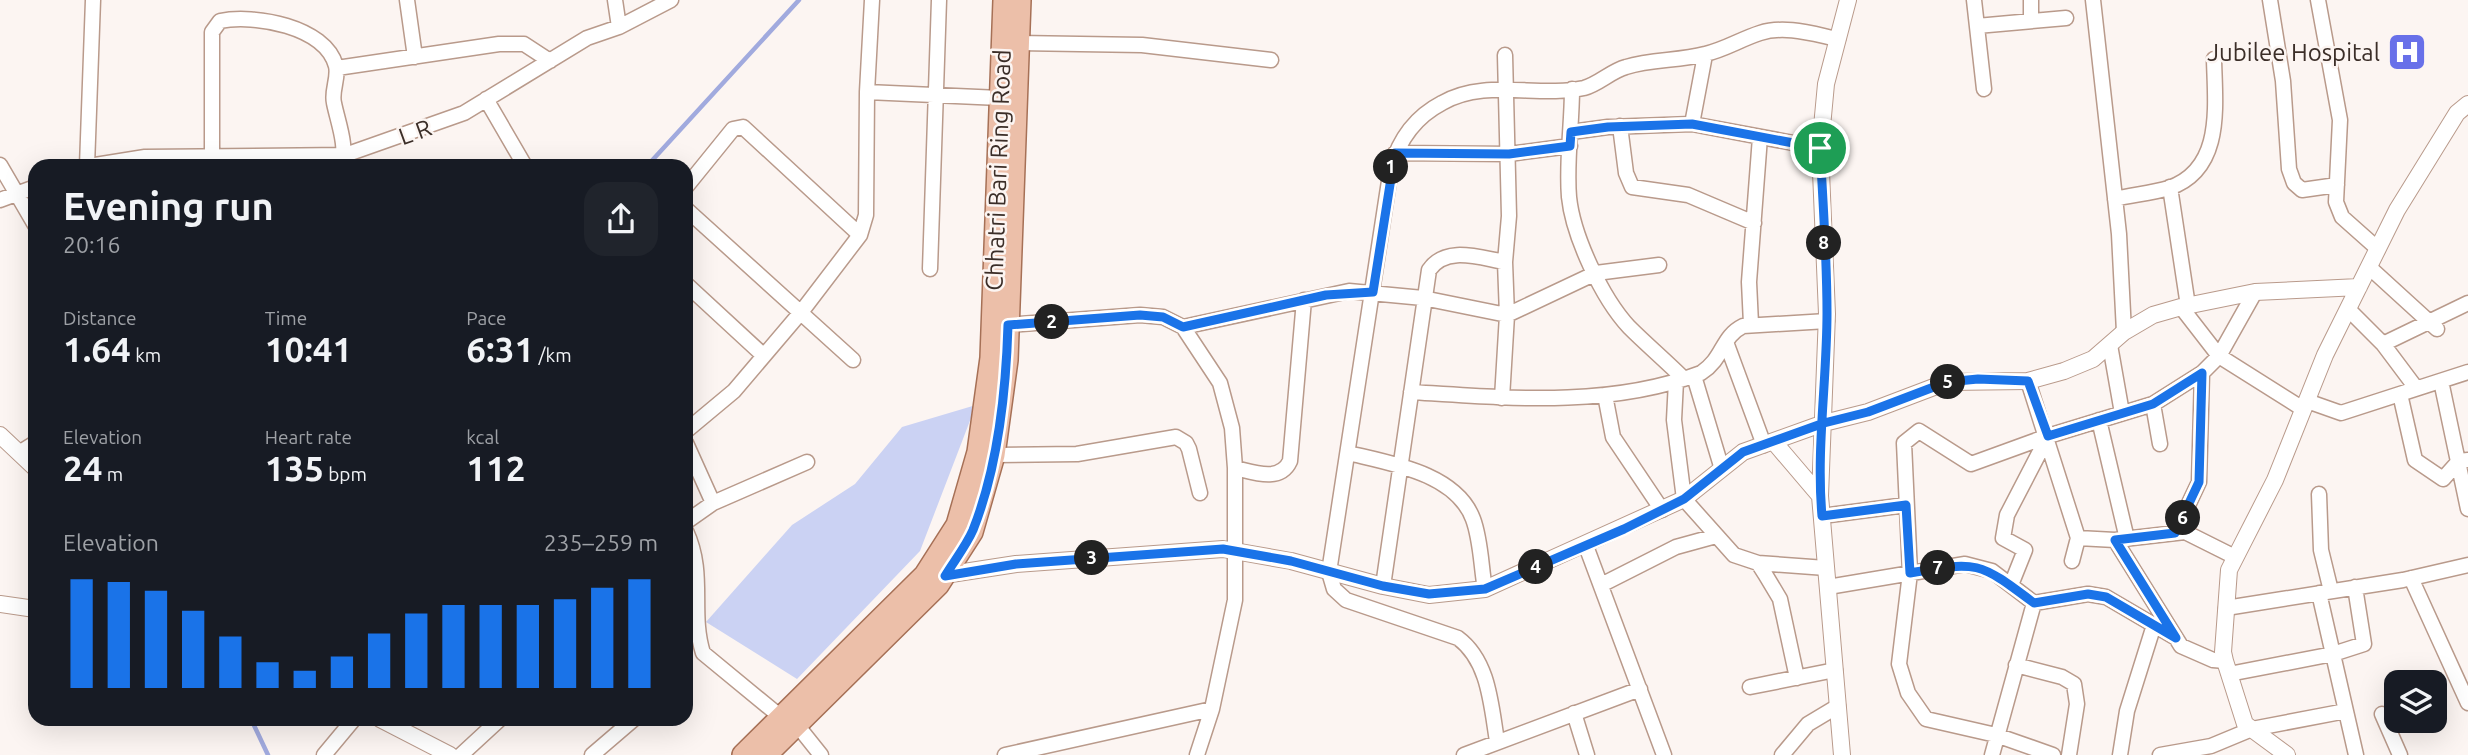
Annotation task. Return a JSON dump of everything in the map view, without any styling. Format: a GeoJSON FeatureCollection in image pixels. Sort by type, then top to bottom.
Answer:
{"type":"FeatureCollection","features":[{"type":"Feature","properties":{"kind":"main road","name":"Chhatri Bari Ring Road"},"geometry":{"type":"LineString","coordinates":[[935,575],[957,525],[978,452],[991,359],[1004,0]]}},
{"type":"Feature","properties":{"kind":"main road","name":"Chhatri Bari Ring Road"},"geometry":{"type":"LineString","coordinates":[[743,755],[789,721],[935,575],[972,532],[994,455],[1007,360],[1020,0]]}},
{"type":"Feature","properties":{"kind":"main road","name":"Chhatri Bari Ring Road"},"geometry":{"type":"LineString","coordinates":[[766,755],[789,721]]}},
{"type":"Feature","properties":{"kind":"street"},"geometry":{"type":"LineString","coordinates":[[88,159],[93,0]]}},
{"type":"Feature","properties":{"kind":"street"},"geometry":{"type":"LineString","coordinates":[[407,0],[415,57]]}},
{"type":"Feature","properties":{"kind":"street"},"geometry":{"type":"LineString","coordinates":[[615,0],[619,27]]}},
{"type":"Feature","properties":{"kind":"street","name":"L R"},"geometry":{"type":"LineString","coordinates":[[348,159],[464,113],[587,38],[619,27],[671,0]]}},
{"type":"Feature","properties":{"kind":"street"},"geometry":{"type":"LineString","coordinates":[[693,425],[734,391],[802,311],[860,235],[866,215],[867,92],[872,0]]}},
{"type":"Feature","properties":{"kind":"street"},"geometry":{"type":"LineString","coordinates":[[930,269],[938,97],[939,0]]}},
{"type":"Feature","properties":{"kind":"street"},"geometry":{"type":"LineString","coordinates":[[1842,755],[1820,496],[1827,320],[1820,148],[1826,84],[1848,0]]}},
{"type":"Feature","properties":{"kind":"street"},"geometry":{"type":"LineString","coordinates":[[1974,0],[1984,89]]}},
{"type":"Feature","properties":{"kind":"street"},"geometry":{"type":"LineString","coordinates":[[2031,0],[2031,21]]}},
{"type":"Feature","properties":{"kind":"street"},"geometry":{"type":"LineString","coordinates":[[2093,0],[2115,199],[2124,332]]}},
{"type":"Feature","properties":{"kind":"street"},"geometry":{"type":"LineString","coordinates":[[2270,0],[2283,81],[2291,176],[2302,190],[2337,185]]}},
{"type":"Feature","properties":{"kind":"street"},"geometry":{"type":"LineString","coordinates":[[2318,0],[2340,120],[2336,202],[2342,217],[2378,249]]}},
{"type":"Feature","properties":{"kind":"street"},"geometry":{"type":"LineString","coordinates":[[212,157],[212,32],[219,21],[238,17],[277,22],[308,35],[327,49],[337,68],[332,94],[343,159]]}},
{"type":"Feature","properties":{"kind":"street"},"geometry":{"type":"LineString","coordinates":[[1977,26],[2066,18]]}},
{"type":"Feature","properties":{"kind":"street"},"geometry":{"type":"LineString","coordinates":[[1497,741],[1481,667],[1466,644],[1458,638],[1346,600],[1334,589],[1329,572],[1395,153],[1405,133],[1442,102],[1463,95],[1505,89],[1572,89],[1594,84],[1623,68],[1640,63],[1705,55],[1772,30],[1790,30],[1838,39]]}},
{"type":"Feature","properties":{"kind":"street"},"geometry":{"type":"LineString","coordinates":[[1018,43],[1142,45],[1271,60]]}},
{"type":"Feature","properties":{"kind":"street"},"geometry":{"type":"LineString","coordinates":[[337,68],[499,44],[524,44],[550,61]]}},
{"type":"Feature","properties":{"kind":"street"},"geometry":{"type":"LineString","coordinates":[[1502,398],[1507,315],[1505,262],[1509,216],[1505,55]]}},
{"type":"Feature","properties":{"kind":"street"},"geometry":{"type":"LineString","coordinates":[[1692,124],[1705,55]]}},
{"type":"Feature","properties":{"kind":"street"},"geometry":{"type":"LineString","coordinates":[[2115,199],[2170,187],[2191,176],[2206,159],[2212,143],[2214,59]]}},
{"type":"Feature","properties":{"kind":"street"},"geometry":{"type":"LineString","coordinates":[[1572,89],[1569,196],[1573,221],[1596,273],[1629,326],[1685,378],[1721,466]]}},
{"type":"Feature","properties":{"kind":"street"},"geometry":{"type":"LineString","coordinates":[[867,92],[1000,98]]}},
{"type":"Feature","properties":{"kind":"street"},"geometry":{"type":"LineString","coordinates":[[486,99],[522,159]]}},
{"type":"Feature","properties":{"kind":"street"},"geometry":{"type":"LineString","coordinates":[[2287,755],[2245,724],[2227,668],[2222,652],[2229,570],[2275,480],[2305,405],[2378,249],[2432,151],[2457,113],[2468,104]]}},
{"type":"Feature","properties":{"kind":"street"},"geometry":{"type":"LineString","coordinates":[[1395,153],[1509,154],[1620,126],[1692,124],[1820,148]]}},
{"type":"Feature","properties":{"kind":"street"},"geometry":{"type":"LineString","coordinates":[[1620,126],[1626,173],[1632,187],[1688,195],[1754,223]]}},
{"type":"Feature","properties":{"kind":"street"},"geometry":{"type":"LineString","coordinates":[[693,178],[733,129],[743,127],[860,235]]}},
{"type":"Feature","properties":{"kind":"street"},"geometry":{"type":"LineString","coordinates":[[1751,324],[1749,282],[1760,137]]}},
{"type":"Feature","properties":{"kind":"street","name":"L R"},"geometry":{"type":"LineString","coordinates":[[132,159],[221,159]]}},
{"type":"Feature","properties":{"kind":"street"},"geometry":{"type":"LineString","coordinates":[[0,165],[28,214]]}},
{"type":"Feature","properties":{"kind":"street"},"geometry":{"type":"LineString","coordinates":[[2170,187],[2185,306],[2219,356],[2305,405],[2341,413],[2468,372]]}},
{"type":"Feature","properties":{"kind":"street"},"geometry":{"type":"LineString","coordinates":[[0,200],[28,190]]}},
{"type":"Feature","properties":{"kind":"street"},"geometry":{"type":"LineString","coordinates":[[693,215],[853,360]]}},
{"type":"Feature","properties":{"kind":"street"},"geometry":{"type":"LineString","coordinates":[[1383,586],[1429,270],[1443,257],[1464,256],[1505,262]]}},
{"type":"Feature","properties":{"kind":"street"},"geometry":{"type":"LineString","coordinates":[[1183,327],[1349,291],[1423,298],[1507,315],[1596,273],[1659,265]]}},
{"type":"Feature","properties":{"kind":"street"},"geometry":{"type":"LineString","coordinates":[[2369,267],[2433,325]]}},
{"type":"Feature","properties":{"kind":"street"},"geometry":{"type":"LineString","coordinates":[[935,575],[1016,564],[1234,550],[1383,586],[1429,594],[1485,589],[1684,499],[1721,466],[1743,452],[1824,423],[1868,412],[1947,382],[1978,379],[2028,381],[2093,359],[2124,332],[2153,315],[2185,306],[2255,292],[2359,287]]}},
{"type":"Feature","properties":{"kind":"street"},"geometry":{"type":"LineString","coordinates":[[693,290],[763,355]]}},
{"type":"Feature","properties":{"kind":"street"},"geometry":{"type":"LineString","coordinates":[[2053,755],[1996,735],[1926,719],[1908,693],[1899,664],[1910,573],[1904,443],[1919,431],[1971,464],[2048,436],[2153,404],[2202,373],[2219,356],[2255,292]]}},
{"type":"Feature","properties":{"kind":"street"},"geometry":{"type":"LineString","coordinates":[[1236,468],[1273,474],[1287,467],[1290,461],[1304,300]]}},
{"type":"Feature","properties":{"kind":"street"},"geometry":{"type":"LineString","coordinates":[[2383,344],[2433,325],[2468,303]]}},
{"type":"Feature","properties":{"kind":"street"},"geometry":{"type":"LineString","coordinates":[[2348,309],[2383,344],[2417,388]]}},
{"type":"Feature","properties":{"kind":"street"},"geometry":{"type":"LineString","coordinates":[[1008,325],[1140,315],[1163,317],[1183,327],[1220,383],[1232,428],[1236,468],[1235,600],[1212,709],[1197,755]]}},
{"type":"Feature","properties":{"kind":"street"},"geometry":{"type":"LineString","coordinates":[[1411,392],[1502,398],[1605,395],[1685,378],[1714,365],[1736,329],[1751,324],[1827,320]]}},
{"type":"Feature","properties":{"kind":"street"},"geometry":{"type":"LineString","coordinates":[[1726,342],[1769,444],[1820,496]]}},
{"type":"Feature","properties":{"kind":"street"},"geometry":{"type":"LineString","coordinates":[[2110,345],[2122,414]]}},
{"type":"Feature","properties":{"kind":"street"},"geometry":{"type":"LineString","coordinates":[[2175,533],[2199,482],[2202,373]]}},
{"type":"Feature","properties":{"kind":"street"},"geometry":{"type":"LineString","coordinates":[[1685,378],[1674,420],[1684,499],[1734,555],[1758,563],[1826,568]]}},
{"type":"Feature","properties":{"kind":"street"},"geometry":{"type":"LineString","coordinates":[[2028,381],[2048,436],[2078,538],[2072,561]]}},
{"type":"Feature","properties":{"kind":"street"},"geometry":{"type":"LineString","coordinates":[[2441,381],[2463,460],[2468,509]]}},
{"type":"Feature","properties":{"kind":"street"},"geometry":{"type":"LineString","coordinates":[[2400,394],[2415,460],[2443,479],[2463,460]]}},
{"type":"Feature","properties":{"kind":"street"},"geometry":{"type":"LineString","coordinates":[[1605,395],[1613,437],[1662,510]]}},
{"type":"Feature","properties":{"kind":"street"},"geometry":{"type":"LineString","coordinates":[[2153,404],[2160,444]]}},
{"type":"Feature","properties":{"kind":"street"},"geometry":{"type":"LineString","coordinates":[[2099,420],[2121,539],[2182,646],[2227,668],[2333,654],[2364,644],[2356,587]]}},
{"type":"Feature","properties":{"kind":"street"},"geometry":{"type":"LineString","coordinates":[[0,435],[28,461]]}},
{"type":"Feature","properties":{"kind":"street"},"geometry":{"type":"LineString","coordinates":[[2011,585],[2025,550],[2003,538],[2007,515],[2048,436]]}},
{"type":"Feature","properties":{"kind":"street"},"geometry":{"type":"LineString","coordinates":[[994,455],[1077,454],[1176,437],[1186,443],[1189,449],[1200,493]]}},
{"type":"Feature","properties":{"kind":"street"},"geometry":{"type":"LineString","coordinates":[[19,453],[28,447]]}},
{"type":"Feature","properties":{"kind":"street"},"geometry":{"type":"LineString","coordinates":[[1348,453],[1401,466],[1434,480],[1465,505],[1473,519],[1485,589]]}},
{"type":"Feature","properties":{"kind":"street"},"geometry":{"type":"LineString","coordinates":[[693,459],[713,503]]}},
{"type":"Feature","properties":{"kind":"street"},"geometry":{"type":"LineString","coordinates":[[693,517],[713,503],[807,462]]}},
{"type":"Feature","properties":{"kind":"street"},"geometry":{"type":"LineString","coordinates":[[2319,494],[2321,550],[2333,654],[2356,755]]}},
{"type":"Feature","properties":{"kind":"street"},"geometry":{"type":"LineString","coordinates":[[1822,516],[1906,505]]}},
{"type":"Feature","properties":{"kind":"street"},"geometry":{"type":"LineString","coordinates":[[2078,538],[2121,539],[2185,532],[2235,557]]}},
{"type":"Feature","properties":{"kind":"street"},"geometry":{"type":"LineString","coordinates":[[1601,585],[1676,547],[1716,536]]}},
{"type":"Feature","properties":{"kind":"street"},"geometry":{"type":"LineString","coordinates":[[1586,545],[1664,755]]}},
{"type":"Feature","properties":{"kind":"street"},"geometry":{"type":"LineString","coordinates":[[693,546],[696,552],[698,637],[704,653],[789,721],[821,755]]}},
{"type":"Feature","properties":{"kind":"street"},"geometry":{"type":"LineString","coordinates":[[1758,563],[1780,599],[1797,678]]}},
{"type":"Feature","properties":{"kind":"street"},"geometry":{"type":"LineString","coordinates":[[1828,587],[1965,564],[1992,571],[2034,603],[2088,594],[2106,597],[2176,638]]}},
{"type":"Feature","properties":{"kind":"street"},"geometry":{"type":"LineString","coordinates":[[2226,608],[2410,578],[2468,565]]}},
{"type":"Feature","properties":{"kind":"street"},"geometry":{"type":"LineString","coordinates":[[2410,578],[2468,703]]}},
{"type":"Feature","properties":{"kind":"street"},"geometry":{"type":"LineString","coordinates":[[1992,755],[2034,603]]}},
{"type":"Feature","properties":{"kind":"street"},"geometry":{"type":"LineString","coordinates":[[0,604],[28,608]]}},
{"type":"Feature","properties":{"kind":"street"},"geometry":{"type":"LineString","coordinates":[[2120,755],[2127,711],[2154,625]]}},
{"type":"Feature","properties":{"kind":"street"},"geometry":{"type":"LineString","coordinates":[[2016,665],[2062,677],[2074,684],[2077,704],[2069,755]]}},
{"type":"Feature","properties":{"kind":"street"},"geometry":{"type":"LineString","coordinates":[[1750,687],[1835,670]]}},
{"type":"Feature","properties":{"kind":"street"},"geometry":{"type":"LineString","coordinates":[[1464,755],[1640,689]]}},
{"type":"Feature","properties":{"kind":"street"},"geometry":{"type":"LineString","coordinates":[[1782,755],[1802,729],[1838,706]]}},
{"type":"Feature","properties":{"kind":"street"},"geometry":{"type":"LineString","coordinates":[[1004,755],[1212,709]]}},
{"type":"Feature","properties":{"kind":"street"},"geometry":{"type":"LineString","coordinates":[[2160,755],[2211,746],[2252,729],[2347,710]]}},
{"type":"Feature","properties":{"kind":"street"},"geometry":{"type":"LineString","coordinates":[[1574,713],[1587,755]]}},
{"type":"Feature","properties":{"kind":"street"},"geometry":{"type":"LineString","coordinates":[[2382,714],[2400,755]]}},
{"type":"Feature","properties":{"kind":"street"},"geometry":{"type":"LineString","coordinates":[[324,755],[348,726]]}},
{"type":"Feature","properties":{"kind":"street"},"geometry":{"type":"LineString","coordinates":[[406,726],[431,751],[450,755]]}},
{"type":"Feature","properties":{"kind":"street"},"geometry":{"type":"LineString","coordinates":[[461,755],[492,726]]}},
{"type":"Feature","properties":{"kind":"street"},"geometry":{"type":"LineString","coordinates":[[592,755],[626,726]]}},
{"type":"Feature","properties":{"kind":"shaded area"},"geometry":{"type":"Polygon","coordinates":[[[976,405],[920,551],[797,679],[706,622],[792,525],[855,484],[902,427],[976,405]]]}},
{"type":"Feature","properties":{"kind":"waterway"},"geometry":{"type":"LineString","coordinates":[[653,159],[799,0]]}},
{"type":"Feature","properties":{"kind":"waterway"},"geometry":{"type":"LineString","coordinates":[[254,726],[268,755]]}},
{"type":"Feature","properties":{"kind":"place","name":"Jubilee Hospital"},"geometry":{"type":"Point","coordinates":[2407,52]}},
{"type":"Feature","properties":{"kind":"route"},"geometry":{"type":"LineString","coordinates":[[1820,148],[1692,124],[1654,124],[1571,132],[1570,146],[1509,154],[1395,153],[1373,292],[1349,291],[1326,295],[1183,327],[1163,317],[1140,315],[1008,325],[1007,360],[994,455],[986,488],[972,532],[945,576],[1016,564],[1223,549],[1291,561],[1383,586],[1429,594],[1455,594],[1485,589],[1624,529],[1684,499],[1721,466],[1743,452],[1824,423],[1868,412],[1947,382],[1978,379],[2028,381],[2048,436],[2153,404],[2202,373],[2199,482],[2175,533],[2115,540],[2176,638],[2106,597],[2088,594],[2034,603],[1992,571],[1965,564],[1910,573],[1906,505],[1822,516],[1820,496],[1824,423],[1827,314],[1820,148]]}}]}
